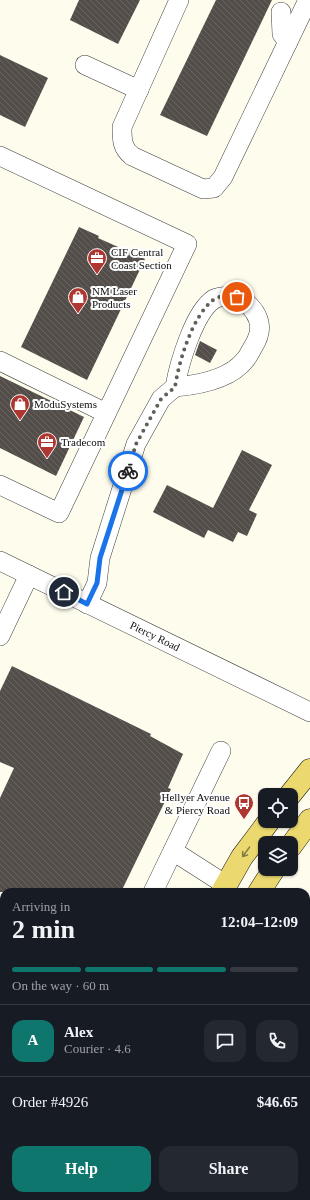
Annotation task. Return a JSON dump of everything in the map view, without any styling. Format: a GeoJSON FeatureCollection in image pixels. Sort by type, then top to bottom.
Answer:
{"type":"FeatureCollection","features":[{"type":"Feature","properties":{"kind":"main road"},"geometry":{"type":"LineString","coordinates":[[296,788],[310,770]]}},
{"type":"Feature","properties":{"kind":"main road"},"geometry":{"type":"LineString","coordinates":[[298,836],[310,820]]}},
{"type":"Feature","properties":{"kind":"main road"},"geometry":{"type":"LineString","coordinates":[[225,888],[242,857],[264,828]]}},
{"type":"Feature","properties":{"kind":"main road"},"geometry":{"type":"LineString","coordinates":[[262,888],[269,876]]}},
{"type":"Feature","properties":{"kind":"street"},"geometry":{"type":"LineString","coordinates":[[179,0],[122,127],[124,150],[132,156],[204,189],[214,188],[223,177],[308,0]]}},
{"type":"Feature","properties":{"kind":"street"},"geometry":{"type":"LineString","coordinates":[[280,12],[282,34],[288,42]]}},
{"type":"Feature","properties":{"kind":"street"},"geometry":{"type":"LineString","coordinates":[[85,65],[139,90]]}},
{"type":"Feature","properties":{"kind":"street"},"geometry":{"type":"LineString","coordinates":[[0,156],[187,244],[58,513],[1,488]]}},
{"type":"Feature","properties":{"kind":"street"},"geometry":{"type":"LineString","coordinates":[[87,604],[97,583],[100,558],[136,444],[161,399],[175,387],[191,385],[230,372],[244,361],[259,336],[258,319],[248,304],[237,297],[225,296],[214,300],[201,314],[186,346],[178,371],[175,387]]}},
{"type":"Feature","properties":{"kind":"street"},"geometry":{"type":"LineString","coordinates":[[0,361],[106,413]]}},
{"type":"Feature","properties":{"kind":"street","name":"Piercy Road"},"geometry":{"type":"LineString","coordinates":[[0,561],[310,712]]}},
{"type":"Feature","properties":{"kind":"street"},"geometry":{"type":"LineString","coordinates":[[0,636],[29,575]]}},
{"type":"Feature","properties":{"kind":"street"},"geometry":{"type":"LineString","coordinates":[[155,888],[221,751]]}},
{"type":"Feature","properties":{"kind":"street"},"geometry":{"type":"LineString","coordinates":[[173,851],[223,888]]}},
{"type":"Feature","properties":{"kind":"building"},"geometry":{"type":"Polygon","coordinates":[[[79,0],[140,0],[118,44],[70,20],[79,0]]]}},
{"type":"Feature","properties":{"kind":"building"},"geometry":{"type":"Polygon","coordinates":[[[216,0],[272,0],[207,136],[160,115],[216,0]]]}},
{"type":"Feature","properties":{"kind":"building"},"geometry":{"type":"Polygon","coordinates":[[[0,55],[48,78],[25,127],[0,115],[0,55]]]}},
{"type":"Feature","properties":{"kind":"building"},"geometry":{"type":"Polygon","coordinates":[[[79,227],[99,236],[98,238],[145,259],[87,380],[21,347],[79,227]]]}},
{"type":"Feature","properties":{"kind":"building"},"geometry":{"type":"Polygon","coordinates":[[[200,341],[217,350],[210,363],[195,355],[200,341]]]}},
{"type":"Feature","properties":{"kind":"building"},"geometry":{"type":"Polygon","coordinates":[[[0,376],[84,417],[56,476],[0,448],[0,376]]]}},
{"type":"Feature","properties":{"kind":"building"},"geometry":{"type":"Polygon","coordinates":[[[242,450],[272,465],[249,510],[257,514],[247,536],[238,532],[233,542],[208,530],[204,538],[153,512],[167,485],[213,508],[242,450]]]}},
{"type":"Feature","properties":{"kind":"building"},"geometry":{"type":"Polygon","coordinates":[[[12,666],[151,734],[150,736],[183,754],[168,788],[171,789],[123,888],[0,888],[0,798],[14,768],[0,762],[0,691],[12,666]]]}},
{"type":"Feature","properties":{"kind":"way so far"},"geometry":{"type":"LineString","coordinates":[[128,471],[136,444],[161,399],[175,387],[178,371],[186,346],[201,314],[214,300],[225,296],[237,297]]}},
{"type":"Feature","properties":{"kind":"place","name":"CIF Central Coast Section"},"geometry":{"type":"Point","coordinates":[97,275]}},
{"type":"Feature","properties":{"kind":"place","name":"NM Laser Products"},"geometry":{"type":"Point","coordinates":[78,314]}},
{"type":"Feature","properties":{"kind":"place","name":"ModuSystems"},"geometry":{"type":"Point","coordinates":[20,421]}},
{"type":"Feature","properties":{"kind":"place","name":"Tradecom"},"geometry":{"type":"Point","coordinates":[47,459]}},
{"type":"Feature","properties":{"kind":"place","name":"Hellyer Avenue & Piercy Road"},"geometry":{"type":"Point","coordinates":[244,820]}},
{"type":"Feature","properties":{"kind":"route"},"geometry":{"type":"LineString","coordinates":[[64,592],[87,604],[97,583],[100,558],[128,471]]}}]}
